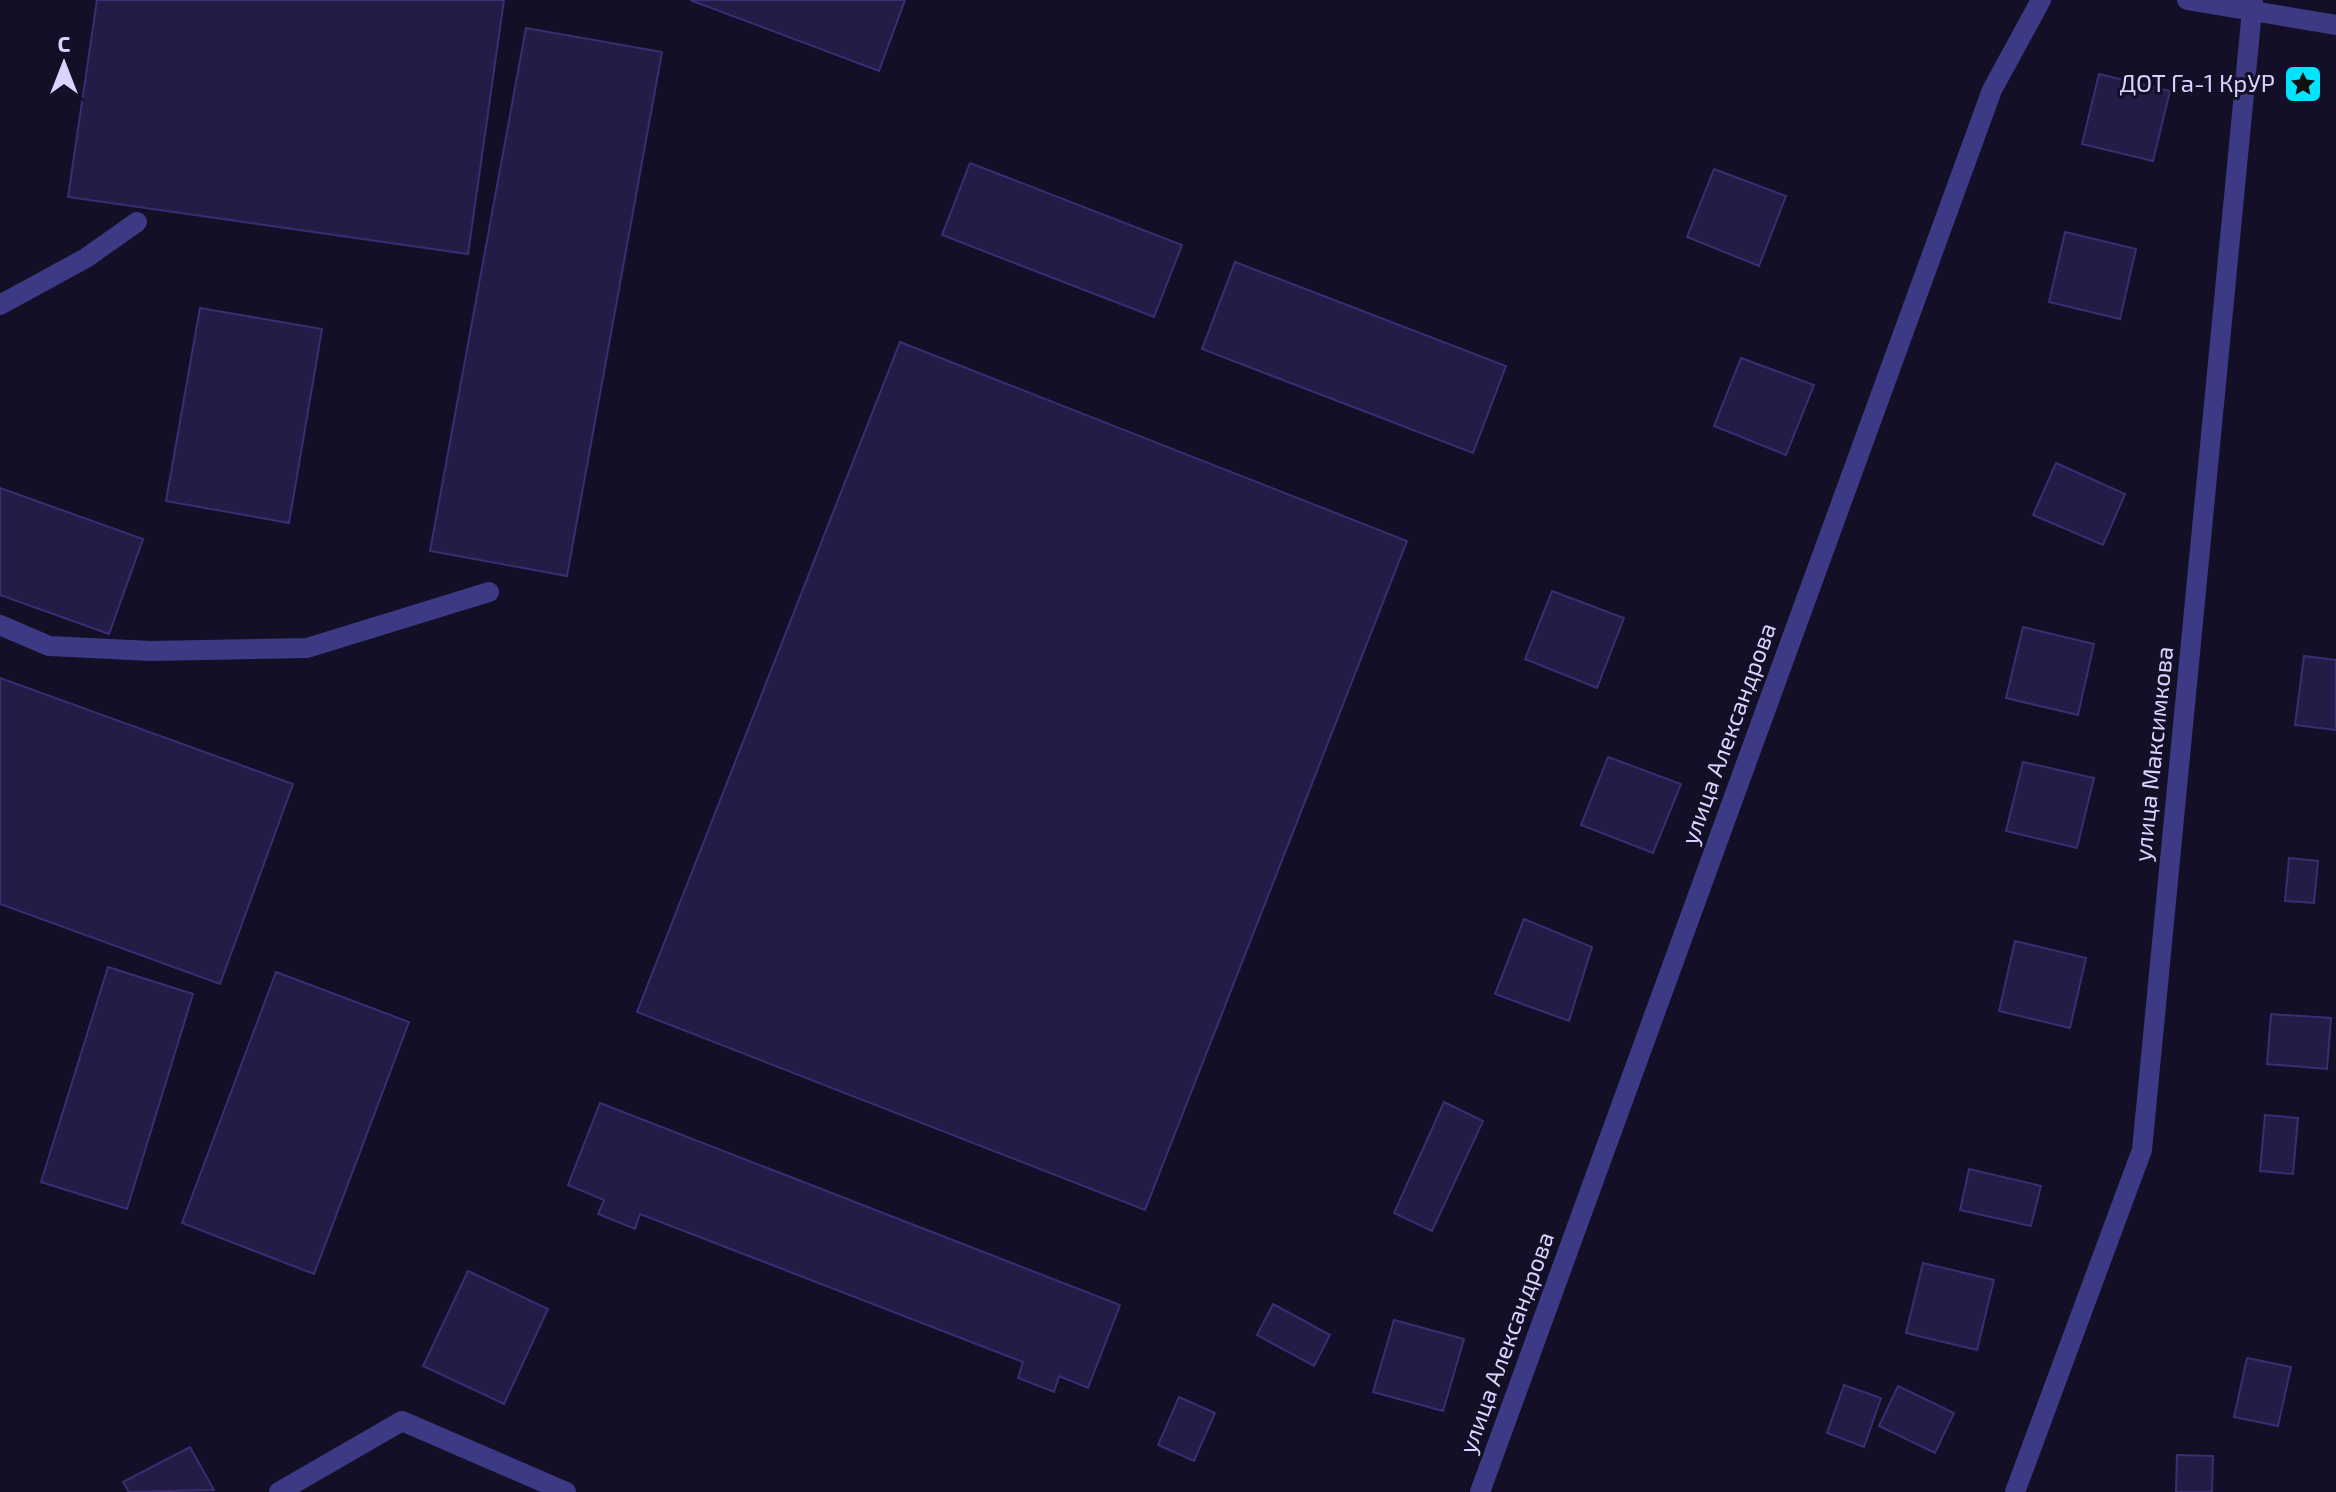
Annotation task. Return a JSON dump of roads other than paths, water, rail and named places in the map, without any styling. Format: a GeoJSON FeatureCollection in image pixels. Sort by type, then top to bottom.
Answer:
{"type":"FeatureCollection","features":[{"type":"Feature","properties":{"kind":"street","name":"улица Александрова"},"geometry":{"type":"LineString","coordinates":[[1480,1492],[1992,90],[2041,0]]}},
{"type":"Feature","properties":{"kind":"street"},"geometry":{"type":"LineString","coordinates":[[2187,0],[2253,4],[2336,25]]}},
{"type":"Feature","properties":{"kind":"street","name":"улица Максимкова"},"geometry":{"type":"LineString","coordinates":[[2015,1492],[2142,1150],[2253,4]]}},
{"type":"Feature","properties":{"kind":"street"},"geometry":{"type":"LineString","coordinates":[[0,305],[86,258],[137,222]]}},
{"type":"Feature","properties":{"kind":"street"},"geometry":{"type":"LineString","coordinates":[[0,625],[49,646],[151,651],[307,648],[489,592]]}},
{"type":"Feature","properties":{"kind":"street"},"geometry":{"type":"LineString","coordinates":[[279,1492],[402,1421],[566,1492]]}},
{"type":"Feature","properties":{"kind":"place","name":"ДОТ Га-1 КрУР"},"geometry":{"type":"Point","coordinates":[2303,84]}}]}
